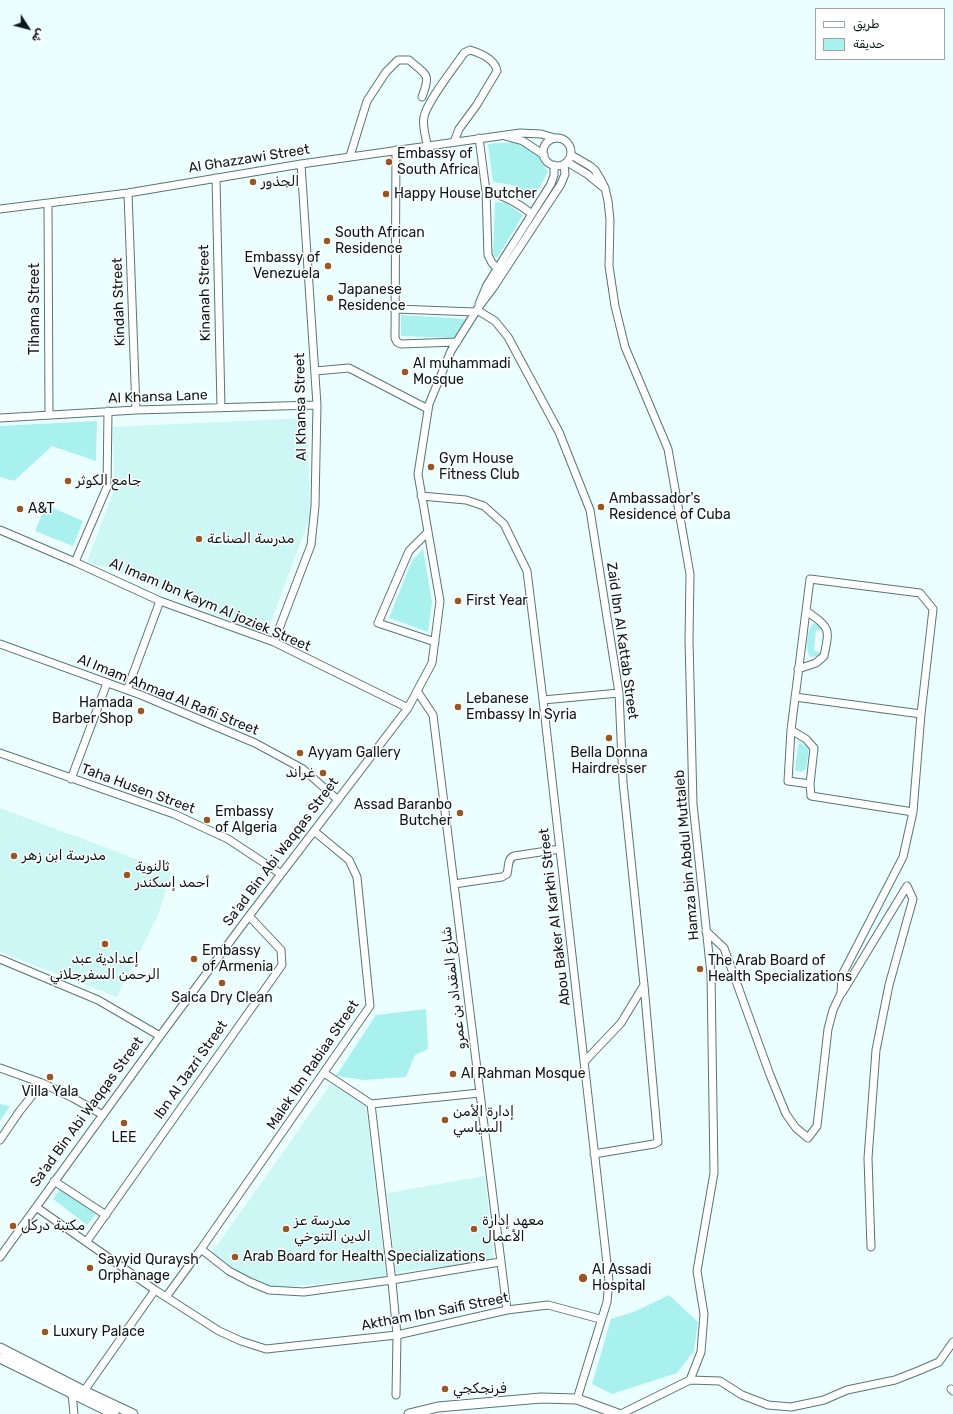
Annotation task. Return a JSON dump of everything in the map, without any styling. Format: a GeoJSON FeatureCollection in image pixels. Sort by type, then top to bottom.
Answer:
{"type":"FeatureCollection","features":[{"type":"Feature","properties":{"kind":"street"},"geometry":{"type":"LineString","coordinates":[[427,145],[423,122],[430,102],[464,53],[470,50],[492,61],[496,66],[497,71],[476,106],[459,129],[454,142]]}},
{"type":"Feature","properties":{"kind":"street"},"geometry":{"type":"LineString","coordinates":[[350,156],[367,101],[386,72],[398,60],[409,60],[425,73],[428,78],[422,97]]}},
{"type":"Feature","properties":{"kind":"street","name":"Al Ghazzawi Street"},"geometry":{"type":"LineString","coordinates":[[0,209],[128,193],[350,156],[479,138],[520,133],[541,134],[555,138]]}},
{"type":"Feature","properties":{"kind":"street","name":"Al Ghazzawi Street"},"geometry":{"type":"LineString","coordinates":[[503,136],[523,141],[544,155]]}},
{"type":"Feature","properties":{"kind":"street"},"geometry":{"type":"LineString","coordinates":[[479,138],[486,191],[488,255],[492,263],[498,269]]}},
{"type":"Feature","properties":{"kind":"street"},"geometry":{"type":"LineString","coordinates":[[555,138],[563,138],[569,143],[572,151],[571,155],[566,163],[557,166],[547,162],[544,155],[544,147],[555,138]]}},
{"type":"Feature","properties":{"kind":"street"},"geometry":{"type":"LineString","coordinates":[[396,150],[395,338],[397,342],[401,344],[457,342]]}},
{"type":"Feature","properties":{"kind":"street","name":"Hamza bin Abdul Muttaleb"},"geometry":{"type":"LineString","coordinates":[[571,155],[590,166],[602,180],[605,188],[610,220],[609,266],[624,347],[668,449],[690,574],[689,640],[693,804],[711,974],[714,1173],[697,1271],[704,1314],[701,1352],[690,1380]]}},
{"type":"Feature","properties":{"kind":"street"},"geometry":{"type":"LineString","coordinates":[[566,163],[587,174],[605,188]]}},
{"type":"Feature","properties":{"kind":"street","name":"Sa'ad Bin Abi Waqqas Street"},"geometry":{"type":"LineString","coordinates":[[0,1257],[54,1181],[249,916],[408,708],[432,663],[440,601],[418,474],[429,404],[451,351],[561,184],[565,174],[566,163]]}},
{"type":"Feature","properties":{"kind":"street","name":"Al Khansa Street"},"geometry":{"type":"LineString","coordinates":[[274,642],[311,545],[315,506],[317,405],[301,164]]}},
{"type":"Feature","properties":{"kind":"street","name":"Sa'ad Bin Abi Waqqas Street"},"geometry":{"type":"LineString","coordinates":[[477,310],[484,290],[552,184],[554,165]]}},
{"type":"Feature","properties":{"kind":"street","name":"Kinanah Street"},"geometry":{"type":"LineString","coordinates":[[216,178],[221,408]]}},
{"type":"Feature","properties":{"kind":"street"},"geometry":{"type":"LineString","coordinates":[[486,191],[506,197],[516,202],[532,214]]}},
{"type":"Feature","properties":{"kind":"street","name":"Kindah Street"},"geometry":{"type":"LineString","coordinates":[[128,193],[136,410]]}},
{"type":"Feature","properties":{"kind":"street","name":"Tihama Street"},"geometry":{"type":"LineString","coordinates":[[48,204],[49,415]]}},
{"type":"Feature","properties":{"kind":"street"},"geometry":{"type":"LineString","coordinates":[[396,309],[477,310]]}},
{"type":"Feature","properties":{"kind":"street","name":"Zaid Ibn Al Kattab Street"},"geometry":{"type":"LineString","coordinates":[[477,310],[495,321],[508,336],[559,432],[590,510],[619,693],[623,782],[644,985],[658,1142],[654,1144],[594,1154]]}},
{"type":"Feature","properties":{"kind":"street"},"geometry":{"type":"LineString","coordinates":[[315,371],[349,368],[428,409]]}},
{"type":"Feature","properties":{"kind":"street","name":"Al Khansa Lane"},"geometry":{"type":"LineString","coordinates":[[0,418],[108,411],[317,405]]}},
{"type":"Feature","properties":{"kind":"street"},"geometry":{"type":"LineString","coordinates":[[76,562],[107,487],[108,411]]}},
{"type":"Feature","properties":{"kind":"street","name":"Abou Baker Al Karkhi Street"},"geometry":{"type":"LineString","coordinates":[[421,496],[466,500],[484,506],[504,524],[527,571],[585,1061],[609,1281],[607,1302],[600,1319],[577,1399]]}},
{"type":"Feature","properties":{"kind":"street","name":"Al Imam Ibn Kaym Al joziek Street"},"geometry":{"type":"LineString","coordinates":[[0,530],[76,562],[160,601],[274,642],[408,708]]}},
{"type":"Feature","properties":{"kind":"street"},"geometry":{"type":"LineString","coordinates":[[428,532],[409,552],[378,623],[435,642]]}},
{"type":"Feature","properties":{"kind":"street"},"geometry":{"type":"LineString","coordinates":[[810,784],[788,781],[791,730],[810,579],[920,593],[933,610],[921,714],[913,812],[903,857],[842,975],[841,993]]}},
{"type":"Feature","properties":{"kind":"street"},"geometry":{"type":"LineString","coordinates":[[127,690],[160,601]]}},
{"type":"Feature","properties":{"kind":"street"},"geometry":{"type":"LineString","coordinates":[[798,669],[816,663],[824,656],[829,634],[824,624],[806,611]]}},
{"type":"Feature","properties":{"kind":"street","name":"Al Imam Ahmad Al Rafii Street"},"geometry":{"type":"LineString","coordinates":[[0,644],[127,690],[255,743],[303,769],[338,800]]}},
{"type":"Feature","properties":{"kind":"street"},"geometry":{"type":"LineString","coordinates":[[72,779],[107,683]]}},
{"type":"Feature","properties":{"kind":"street","name":"شارع المقداد بن عمرو"},"geometry":{"type":"LineString","coordinates":[[417,691],[434,716],[507,1310]]}},
{"type":"Feature","properties":{"kind":"street"},"geometry":{"type":"LineString","coordinates":[[543,700],[619,693]]}},
{"type":"Feature","properties":{"kind":"street"},"geometry":{"type":"LineString","coordinates":[[795,697],[921,714]]}},
{"type":"Feature","properties":{"kind":"street"},"geometry":{"type":"LineString","coordinates":[[791,730],[806,739],[814,748],[810,784],[812,796],[913,812]]}},
{"type":"Feature","properties":{"kind":"street","name":"Taha Husen Street"},"geometry":{"type":"LineString","coordinates":[[0,753],[174,814],[228,839],[281,874]]}},
{"type":"Feature","properties":{"kind":"street","name":"Malek Ibn Rabiaa Street"},"geometry":{"type":"LineString","coordinates":[[166,1297],[370,1006],[357,877],[349,860],[314,831]]}},
{"type":"Feature","properties":{"kind":"street"},"geometry":{"type":"LineString","coordinates":[[454,884],[502,877],[507,874],[511,857],[560,849]]}},
{"type":"Feature","properties":{"kind":"street"},"geometry":{"type":"LineString","coordinates":[[706,931],[724,948],[770,1075],[786,1114],[796,1128],[808,1138],[817,1126],[828,1029],[833,1010],[841,993],[907,886],[913,899],[889,985],[876,1050],[868,1158],[871,1247]]}},
{"type":"Feature","properties":{"kind":"street","name":"Ibn Al Jazri Street"},"geometry":{"type":"LineString","coordinates":[[87,1241],[282,965],[281,950],[249,916]]}},
{"type":"Feature","properties":{"kind":"street"},"geometry":{"type":"LineString","coordinates":[[0,959],[98,1000],[160,1036]]}},
{"type":"Feature","properties":{"kind":"street"},"geometry":{"type":"LineString","coordinates":[[585,1061],[620,1023],[644,985]]}},
{"type":"Feature","properties":{"kind":"street"},"geometry":{"type":"LineString","coordinates":[[0,1068],[42,1083],[103,1115]]}},
{"type":"Feature","properties":{"kind":"street"},"geometry":{"type":"LineString","coordinates":[[324,1073],[371,1104],[480,1093]]}},
{"type":"Feature","properties":{"kind":"street"},"geometry":{"type":"LineString","coordinates":[[0,1140],[19,1112],[42,1083]]}},
{"type":"Feature","properties":{"kind":"street"},"geometry":{"type":"LineString","coordinates":[[371,1104],[397,1335],[396,1395]]}},
{"type":"Feature","properties":{"kind":"street"},"geometry":{"type":"LineString","coordinates":[[54,1181],[106,1215]]}},
{"type":"Feature","properties":{"kind":"street","name":"Aktham Ibn Saifi Street"},"geometry":{"type":"LineString","coordinates":[[36,1207],[87,1241],[155,1290],[220,1331],[241,1341],[266,1349],[397,1335],[507,1310],[548,1305],[600,1319]]}},
{"type":"Feature","properties":{"kind":"street"},"geometry":{"type":"LineString","coordinates":[[201,1249],[230,1271],[269,1290],[304,1292],[392,1280],[500,1262]]}},
{"type":"Feature","properties":{"kind":"street"},"geometry":{"type":"LineString","coordinates":[[84,1391],[155,1290]]}},
{"type":"Feature","properties":{"kind":"street"},"geometry":{"type":"LineString","coordinates":[[409,1414],[541,1398],[577,1399],[620,1414],[690,1380],[720,1381],[742,1395],[768,1406],[790,1407],[824,1400],[847,1390],[895,1380],[918,1371],[939,1362],[953,1342]]}},
{"type":"Feature","properties":{"kind":"street"},"geometry":{"type":"LineString","coordinates":[[0,1348],[133,1414]]}},
{"type":"Feature","properties":{"kind":"street"},"geometry":{"type":"LineString","coordinates":[[0,1358],[114,1414]]}},
{"type":"Feature","properties":{"kind":"street"},"geometry":{"type":"LineString","coordinates":[[72,1393],[74,1414]]}},
{"type":"Feature","properties":{"kind":"shaded area","name":"مدرسة الصناعة"},"geometry":{"type":"Polygon","coordinates":[[[307,418],[310,517],[267,632],[256,632],[114,570],[87,562],[115,488],[112,427],[307,418]]]}},
{"type":"Feature","properties":{"kind":"shaded area"},"geometry":{"type":"Polygon","coordinates":[[[0,808],[171,872],[159,913],[117,997],[0,952],[0,808]]]}},
{"type":"Feature","properties":{"kind":"shaded area"},"geometry":{"type":"Polygon","coordinates":[[[331,1084],[366,1106],[386,1277],[286,1287],[258,1284],[211,1254],[331,1084]]]}},
{"type":"Feature","properties":{"kind":"shaded area"},"geometry":{"type":"Polygon","coordinates":[[[485,1176],[494,1261],[396,1272],[387,1193],[485,1176]]]}},
{"type":"Feature","properties":{"kind":"green space"},"geometry":{"type":"Polygon","coordinates":[[[513,142],[537,153],[548,172],[534,198],[513,185],[493,182],[488,144],[513,142]]]}},
{"type":"Feature","properties":{"kind":"green space"},"geometry":{"type":"Polygon","coordinates":[[[495,202],[506,203],[523,215],[497,258],[493,255],[495,202]]]}},
{"type":"Feature","properties":{"kind":"green space"},"geometry":{"type":"Polygon","coordinates":[[[401,315],[468,319],[455,338],[401,336],[401,315]]]}},
{"type":"Feature","properties":{"kind":"green space"},"geometry":{"type":"Polygon","coordinates":[[[97,421],[96,461],[52,446],[14,481],[0,477],[0,426],[97,421]]]}},
{"type":"Feature","properties":{"kind":"green space"},"geometry":{"type":"Polygon","coordinates":[[[46,505],[83,521],[73,546],[35,531],[46,505]]]}},
{"type":"Feature","properties":{"kind":"green space"},"geometry":{"type":"Polygon","coordinates":[[[423,549],[432,602],[428,632],[389,618],[412,561],[423,549]]]}},
{"type":"Feature","properties":{"kind":"green space"},"geometry":{"type":"Polygon","coordinates":[[[813,624],[816,624],[822,629],[816,630],[814,650],[820,653],[819,656],[810,657],[808,654],[807,640],[809,630],[813,624]]]}},
{"type":"Feature","properties":{"kind":"green space"},"geometry":{"type":"Polygon","coordinates":[[[802,743],[809,749],[806,769],[801,772],[795,770],[798,745],[802,743]]]}},
{"type":"Feature","properties":{"kind":"green space"},"geometry":{"type":"Polygon","coordinates":[[[426,1009],[428,1049],[415,1055],[406,1077],[364,1080],[336,1076],[376,1015],[426,1009]]]}},
{"type":"Feature","properties":{"kind":"green space"},"geometry":{"type":"Polygon","coordinates":[[[0,1104],[10,1106],[0,1121],[0,1104]]]}},
{"type":"Feature","properties":{"kind":"green space"},"geometry":{"type":"Polygon","coordinates":[[[61,1188],[97,1213],[87,1225],[53,1199],[61,1188]]]}},
{"type":"Feature","properties":{"kind":"green space"},"geometry":{"type":"Polygon","coordinates":[[[669,1295],[698,1322],[694,1351],[677,1373],[612,1394],[592,1384],[611,1319],[636,1311],[669,1295]]]}},
{"type":"Feature","properties":{"kind":"place","name":"Embassy of South Africa"},"geometry":{"type":"Point","coordinates":[389,162]}},
{"type":"Feature","properties":{"kind":"place","name":"الجذور"},"geometry":{"type":"Point","coordinates":[253,182]}},
{"type":"Feature","properties":{"kind":"place","name":"Happy House Butcher"},"geometry":{"type":"Point","coordinates":[386,194]}},
{"type":"Feature","properties":{"kind":"place","name":"South African Residence"},"geometry":{"type":"Point","coordinates":[327,241]}},
{"type":"Feature","properties":{"kind":"place","name":"Embassy of Venezuela"},"geometry":{"type":"Point","coordinates":[328,266]}},
{"type":"Feature","properties":{"kind":"place","name":"Japanese Residence"},"geometry":{"type":"Point","coordinates":[330,298]}},
{"type":"Feature","properties":{"kind":"place","name":"Al muhammadi Mosque"},"geometry":{"type":"Point","coordinates":[405,372]}},
{"type":"Feature","properties":{"kind":"place","name":"Gym House Fitness Club"},"geometry":{"type":"Point","coordinates":[431,467]}},
{"type":"Feature","properties":{"kind":"place","name":"جامع الكوثر"},"geometry":{"type":"Point","coordinates":[68,481]}},
{"type":"Feature","properties":{"kind":"place","name":"Ambassador's Residence of Cuba"},"geometry":{"type":"Point","coordinates":[601,507]}},
{"type":"Feature","properties":{"kind":"place","name":"A&T"},"geometry":{"type":"Point","coordinates":[20,509]}},
{"type":"Feature","properties":{"kind":"place","name":"مدرسة الصناعة"},"geometry":{"type":"Point","coordinates":[199,539]}},
{"type":"Feature","properties":{"kind":"place","name":"First Year"},"geometry":{"type":"Point","coordinates":[458,601]}},
{"type":"Feature","properties":{"kind":"place","name":"Lebanese Embassy In Syria"},"geometry":{"type":"Point","coordinates":[458,707]}},
{"type":"Feature","properties":{"kind":"place","name":"Hamada Barber Shop"},"geometry":{"type":"Point","coordinates":[141,711]}},
{"type":"Feature","properties":{"kind":"place","name":"Bella Donna Hairdresser"},"geometry":{"type":"Point","coordinates":[609,738]}},
{"type":"Feature","properties":{"kind":"place","name":"Ayyam Gallery"},"geometry":{"type":"Point","coordinates":[300,753]}},
{"type":"Feature","properties":{"kind":"place","name":"غراند"},"geometry":{"type":"Point","coordinates":[323,773]}},
{"type":"Feature","properties":{"kind":"place","name":"Assad Baranbo Butcher"},"geometry":{"type":"Point","coordinates":[460,813]}},
{"type":"Feature","properties":{"kind":"place","name":"Embassy of Algeria"},"geometry":{"type":"Point","coordinates":[207,820]}},
{"type":"Feature","properties":{"kind":"place","name":"مدرسة ابن زهر"},"geometry":{"type":"Point","coordinates":[14,856]}},
{"type":"Feature","properties":{"kind":"place","name":"ثالنوية أحمد إسكندر"},"geometry":{"type":"Point","coordinates":[127,875]}},
{"type":"Feature","properties":{"kind":"place","name":"إعدادية عبد الرحمن السفرجلاني"},"geometry":{"type":"Point","coordinates":[105,944]}},
{"type":"Feature","properties":{"kind":"place","name":"Embassy of Armenia"},"geometry":{"type":"Point","coordinates":[194,959]}},
{"type":"Feature","properties":{"kind":"place","name":"The Arab Board of Health Specializations"},"geometry":{"type":"Point","coordinates":[700,969]}},
{"type":"Feature","properties":{"kind":"place","name":"Salca Dry Clean"},"geometry":{"type":"Point","coordinates":[222,983]}},
{"type":"Feature","properties":{"kind":"place","name":"Al Rahman Mosque"},"geometry":{"type":"Point","coordinates":[453,1074]}},
{"type":"Feature","properties":{"kind":"place","name":"Villa Yala"},"geometry":{"type":"Point","coordinates":[50,1077]}},
{"type":"Feature","properties":{"kind":"place","name":"إدارة الأمن السياسي"},"geometry":{"type":"Point","coordinates":[445,1120]}},
{"type":"Feature","properties":{"kind":"place","name":"LEE"},"geometry":{"type":"Point","coordinates":[124,1123]}},
{"type":"Feature","properties":{"kind":"place","name":"مكتبة دركل"},"geometry":{"type":"Point","coordinates":[13,1226]}},
{"type":"Feature","properties":{"kind":"place","name":"مدرسة عز الدين التنوخي"},"geometry":{"type":"Point","coordinates":[286,1229]}},
{"type":"Feature","properties":{"kind":"place","name":"معهد إدارة الأعمال"},"geometry":{"type":"Point","coordinates":[474,1229]}},
{"type":"Feature","properties":{"kind":"place","name":"Arab Board for Health Specializations"},"geometry":{"type":"Point","coordinates":[235,1257]}},
{"type":"Feature","properties":{"kind":"place","name":"Sayyid Quraysh Orphanage"},"geometry":{"type":"Point","coordinates":[90,1268]}},
{"type":"Feature","properties":{"kind":"place","name":"Al Assadi Hospital"},"geometry":{"type":"Point","coordinates":[583,1278]}},
{"type":"Feature","properties":{"kind":"place","name":"Luxury Palace"},"geometry":{"type":"Point","coordinates":[45,1332]}},
{"type":"Feature","properties":{"kind":"place","name":"فرنجكجي"},"geometry":{"type":"Point","coordinates":[445,1389]}}]}
